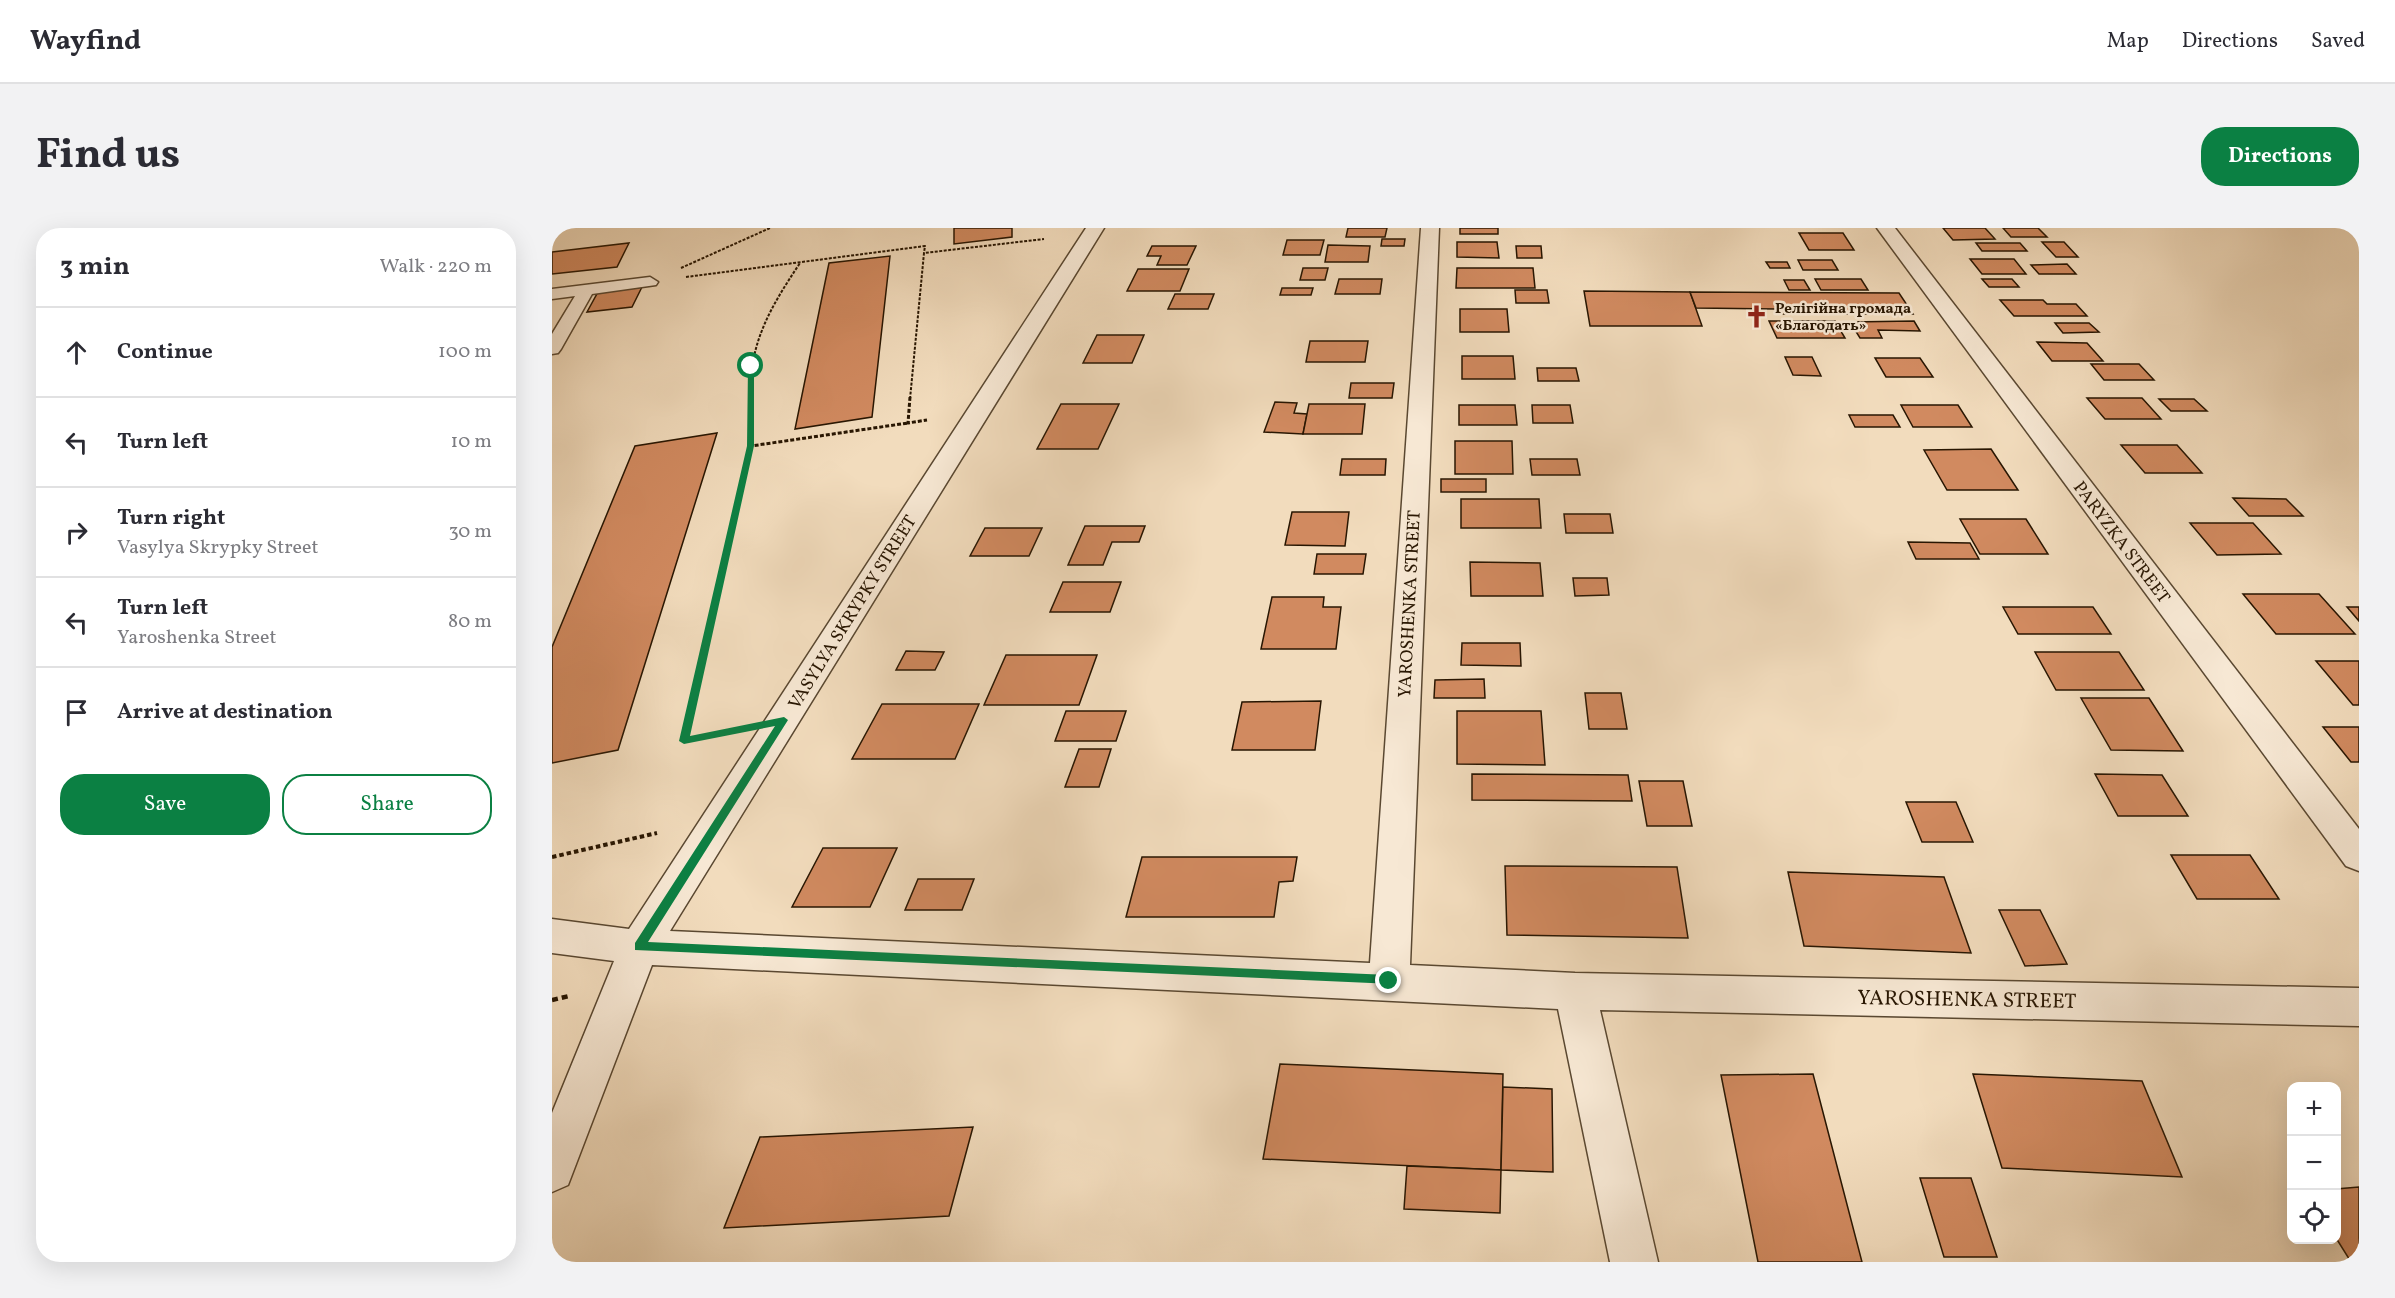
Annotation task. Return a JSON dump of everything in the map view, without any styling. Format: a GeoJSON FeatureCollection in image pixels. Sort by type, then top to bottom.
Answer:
{"type":"FeatureCollection","features":[{"type":"Feature","properties":{"kind":"street","name":"YAROSHENKA STREET"},"geometry":{"type":"LineString","coordinates":[[1389,981],[1430,228]]}},
{"type":"Feature","properties":{"kind":"street","name":"PARYZKA STREET"},"geometry":{"type":"LineString","coordinates":[[1886,228],[2359,856]]}},
{"type":"Feature","properties":{"kind":"street","name":"VASYLYA SKRYPKY STREET"},"geometry":{"type":"LineString","coordinates":[[552,1169],[639,947],[1094,230]]}},
{"type":"Feature","properties":{"kind":"street","name":"YAROSHENKA STREET"},"geometry":{"type":"LineString","coordinates":[[552,936],[639,947],[1575,991],[2359,1007]]}},
{"type":"Feature","properties":{"kind":"street"},"geometry":{"type":"LineString","coordinates":[[1575,991],[1634,1262]]}},
{"type":"Feature","properties":{"kind":"lane"},"geometry":{"type":"LineString","coordinates":[[552,294],[650,282]]}},
{"type":"Feature","properties":{"kind":"lane"},"geometry":{"type":"LineString","coordinates":[[552,349],[586,290]]}},
{"type":"Feature","properties":{"kind":"path"},"geometry":{"type":"LineString","coordinates":[[650,282],[770,228]]}},
{"type":"Feature","properties":{"kind":"path"},"geometry":{"type":"LineString","coordinates":[[924,253],[1094,230]]}},
{"type":"Feature","properties":{"kind":"path"},"geometry":{"type":"LineString","coordinates":[[650,282],[925,246],[908,423]]}},
{"type":"Feature","properties":{"kind":"path"},"geometry":{"type":"LineString","coordinates":[[784,720],[684,741],[751,446],[751,366],[762,327],[780,292],[800,262]]}},
{"type":"Feature","properties":{"kind":"path"},"geometry":{"type":"LineString","coordinates":[[751,446],[978,412]]}},
{"type":"Feature","properties":{"kind":"path"},"geometry":{"type":"LineString","coordinates":[[552,857],[721,818]]}},
{"type":"Feature","properties":{"kind":"building"},"geometry":{"type":"Polygon","coordinates":[[[954,228],[1012,228],[1012,237],[954,244],[954,228]]]}},
{"type":"Feature","properties":{"kind":"building"},"geometry":{"type":"Polygon","coordinates":[[[1348,228],[1387,228],[1385,237],[1346,237],[1348,228]]]}},
{"type":"Feature","properties":{"kind":"building"},"geometry":{"type":"Polygon","coordinates":[[[1460,228],[1498,228],[1498,234],[1460,234],[1460,228]]]}},
{"type":"Feature","properties":{"kind":"building"},"geometry":{"type":"Polygon","coordinates":[[[1943,228],[1985,228],[1995,239],[1953,240],[1943,228]]]}},
{"type":"Feature","properties":{"kind":"building"},"geometry":{"type":"Polygon","coordinates":[[[2003,228],[2038,228],[2047,237],[2011,237],[2003,228]]]}},
{"type":"Feature","properties":{"kind":"building"},"geometry":{"type":"Polygon","coordinates":[[[1799,233],[1843,233],[1854,250],[1809,250],[1799,233]]]}},
{"type":"Feature","properties":{"kind":"building"},"geometry":{"type":"Polygon","coordinates":[[[1382,239],[1405,239],[1404,246],[1381,246],[1382,239]]]}},
{"type":"Feature","properties":{"kind":"building"},"geometry":{"type":"Polygon","coordinates":[[[1287,240],[1324,240],[1320,255],[1283,255],[1287,240]]]}},
{"type":"Feature","properties":{"kind":"building"},"geometry":{"type":"Polygon","coordinates":[[[1457,242],[1497,242],[1499,258],[1457,257],[1457,242]]]}},
{"type":"Feature","properties":{"kind":"building"},"geometry":{"type":"Polygon","coordinates":[[[2042,242],[2064,242],[2078,257],[2056,257],[2042,242]]]}},
{"type":"Feature","properties":{"kind":"building"},"geometry":{"type":"Polygon","coordinates":[[[629,243],[617,267],[552,274],[552,252],[629,243]]]}},
{"type":"Feature","properties":{"kind":"building"},"geometry":{"type":"Polygon","coordinates":[[[1976,243],[2020,243],[2027,251],[1982,251],[1976,243]]]}},
{"type":"Feature","properties":{"kind":"building"},"geometry":{"type":"Polygon","coordinates":[[[1328,245],[1370,246],[1368,262],[1325,262],[1328,245]]]}},
{"type":"Feature","properties":{"kind":"building"},"geometry":{"type":"Polygon","coordinates":[[[1152,246],[1196,246],[1187,265],[1157,265],[1161,256],[1147,256],[1152,246]]]}},
{"type":"Feature","properties":{"kind":"building"},"geometry":{"type":"Polygon","coordinates":[[[1516,246],[1541,246],[1542,258],[1517,258],[1516,246]]]}},
{"type":"Feature","properties":{"kind":"building"},"geometry":{"type":"Polygon","coordinates":[[[890,256],[872,417],[795,429],[829,263],[890,256]]]}},
{"type":"Feature","properties":{"kind":"building"},"geometry":{"type":"Polygon","coordinates":[[[1970,259],[2014,259],[2026,274],[1982,274],[1970,259]]]}},
{"type":"Feature","properties":{"kind":"building"},"geometry":{"type":"Polygon","coordinates":[[[1798,260],[1832,260],[1838,270],[1803,270],[1798,260]]]}},
{"type":"Feature","properties":{"kind":"building"},"geometry":{"type":"Polygon","coordinates":[[[1766,262],[1787,262],[1790,268],[1770,268],[1766,262]]]}},
{"type":"Feature","properties":{"kind":"building"},"geometry":{"type":"Polygon","coordinates":[[[2067,264],[2076,274],[2039,274],[2031,265],[2067,264]]]}},
{"type":"Feature","properties":{"kind":"building"},"geometry":{"type":"Polygon","coordinates":[[[1303,268],[1328,268],[1325,280],[1300,280],[1303,268]]]}},
{"type":"Feature","properties":{"kind":"building"},"geometry":{"type":"Polygon","coordinates":[[[1457,268],[1533,268],[1535,288],[1456,288],[1457,268]]]}},
{"type":"Feature","properties":{"kind":"building"},"geometry":{"type":"Polygon","coordinates":[[[1138,269],[1189,269],[1180,291],[1127,291],[1138,269]]]}},
{"type":"Feature","properties":{"kind":"building"},"geometry":{"type":"Polygon","coordinates":[[[1339,279],[1382,279],[1380,294],[1335,294],[1339,279]]]}},
{"type":"Feature","properties":{"kind":"building"},"geometry":{"type":"Polygon","coordinates":[[[1815,279],[1861,279],[1868,290],[1821,290],[1815,279]]]}},
{"type":"Feature","properties":{"kind":"building"},"geometry":{"type":"Polygon","coordinates":[[[1982,279],[2012,279],[2019,287],[1989,287],[1982,279]]]}},
{"type":"Feature","properties":{"kind":"building"},"geometry":{"type":"Polygon","coordinates":[[[1784,280],[1804,280],[1810,290],[1789,290],[1784,280]]]}},
{"type":"Feature","properties":{"kind":"building"},"geometry":{"type":"Polygon","coordinates":[[[642,287],[632,307],[587,312],[598,292],[642,287]]]}},
{"type":"Feature","properties":{"kind":"building"},"geometry":{"type":"Polygon","coordinates":[[[1282,288],[1313,288],[1311,295],[1280,295],[1282,288]]]}},
{"type":"Feature","properties":{"kind":"building"},"geometry":{"type":"Polygon","coordinates":[[[1515,290],[1547,290],[1549,303],[1516,303],[1515,290]]]}},
{"type":"Feature","properties":{"kind":"building"},"geometry":{"type":"Polygon","coordinates":[[[1584,291],[1690,292],[1702,326],[1590,326],[1584,291]]]}},
{"type":"Feature","properties":{"kind":"building"},"geometry":{"type":"Polygon","coordinates":[[[1690,292],[1899,293],[1913,314],[1779,314],[1776,309],[1696,308],[1690,292]]]}},
{"type":"Feature","properties":{"kind":"building"},"geometry":{"type":"Polygon","coordinates":[[[1175,294],[1214,294],[1208,309],[1168,309],[1175,294]]]}},
{"type":"Feature","properties":{"kind":"building"},"geometry":{"type":"Polygon","coordinates":[[[2000,300],[2043,300],[2047,304],[2076,304],[2087,316],[2014,316],[2000,300]]]}},
{"type":"Feature","properties":{"kind":"building"},"geometry":{"type":"Polygon","coordinates":[[[1460,309],[1507,309],[1509,332],[1460,332],[1460,309]]]}},
{"type":"Feature","properties":{"kind":"building"},"geometry":{"type":"Polygon","coordinates":[[[1769,321],[1835,321],[1845,338],[1777,338],[1769,321]]]}},
{"type":"Feature","properties":{"kind":"building"},"geometry":{"type":"Polygon","coordinates":[[[1914,321],[1920,331],[1878,330],[1882,338],[1860,338],[1850,322],[1914,321]]]}},
{"type":"Feature","properties":{"kind":"building"},"geometry":{"type":"Polygon","coordinates":[[[2055,323],[2089,323],[2099,332],[2063,333],[2055,323]]]}},
{"type":"Feature","properties":{"kind":"building"},"geometry":{"type":"Polygon","coordinates":[[[1097,335],[1144,335],[1132,363],[1083,363],[1097,335]]]}},
{"type":"Feature","properties":{"kind":"building"},"geometry":{"type":"Polygon","coordinates":[[[1310,341],[1368,341],[1365,362],[1306,362],[1310,341]]]}},
{"type":"Feature","properties":{"kind":"building"},"geometry":{"type":"Polygon","coordinates":[[[2037,342],[2087,343],[2103,361],[2052,361],[2037,342]]]}},
{"type":"Feature","properties":{"kind":"building"},"geometry":{"type":"Polygon","coordinates":[[[1462,356],[1513,356],[1515,379],[1462,379],[1462,356]]]}},
{"type":"Feature","properties":{"kind":"building"},"geometry":{"type":"Polygon","coordinates":[[[1785,357],[1812,357],[1821,376],[1793,375],[1785,357]]]}},
{"type":"Feature","properties":{"kind":"building"},"geometry":{"type":"Polygon","coordinates":[[[1875,358],[1920,358],[1933,377],[1886,377],[1875,358]]]}},
{"type":"Feature","properties":{"kind":"building"},"geometry":{"type":"Polygon","coordinates":[[[2091,364],[2139,364],[2154,380],[2104,380],[2091,364]]]}},
{"type":"Feature","properties":{"kind":"building"},"geometry":{"type":"Polygon","coordinates":[[[1537,368],[1576,368],[1579,381],[1538,381],[1537,368]]]}},
{"type":"Feature","properties":{"kind":"building"},"geometry":{"type":"Polygon","coordinates":[[[1351,383],[1394,383],[1392,398],[1349,398],[1351,383]]]}},
{"type":"Feature","properties":{"kind":"building"},"geometry":{"type":"Polygon","coordinates":[[[2087,398],[2142,398],[2161,419],[2105,419],[2087,398]]]}},
{"type":"Feature","properties":{"kind":"building"},"geometry":{"type":"Polygon","coordinates":[[[2159,399],[2194,399],[2207,411],[2171,411],[2159,399]]]}},
{"type":"Feature","properties":{"kind":"building"},"geometry":{"type":"Polygon","coordinates":[[[1275,402],[1297,403],[1294,413],[1307,414],[1303,434],[1264,432],[1275,402]]]}},
{"type":"Feature","properties":{"kind":"building"},"geometry":{"type":"Polygon","coordinates":[[[1061,404],[1119,404],[1098,449],[1037,449],[1061,404]]]}},
{"type":"Feature","properties":{"kind":"building"},"geometry":{"type":"Polygon","coordinates":[[[1309,404],[1365,404],[1362,434],[1303,434],[1309,404]]]}},
{"type":"Feature","properties":{"kind":"building"},"geometry":{"type":"Polygon","coordinates":[[[1459,405],[1515,405],[1517,425],[1459,425],[1459,405]]]}},
{"type":"Feature","properties":{"kind":"building"},"geometry":{"type":"Polygon","coordinates":[[[1532,405],[1570,405],[1573,423],[1533,423],[1532,405]]]}},
{"type":"Feature","properties":{"kind":"building"},"geometry":{"type":"Polygon","coordinates":[[[1901,405],[1958,405],[1972,427],[1913,427],[1901,405]]]}},
{"type":"Feature","properties":{"kind":"building"},"geometry":{"type":"Polygon","coordinates":[[[1849,415],[1893,415],[1900,427],[1855,427],[1849,415]]]}},
{"type":"Feature","properties":{"kind":"building"},"geometry":{"type":"Polygon","coordinates":[[[717,433],[618,750],[552,763],[552,647],[635,446],[717,433]]]}},
{"type":"Feature","properties":{"kind":"building"},"geometry":{"type":"Polygon","coordinates":[[[1455,441],[1512,441],[1513,474],[1455,474],[1455,441]]]}},
{"type":"Feature","properties":{"kind":"building"},"geometry":{"type":"Polygon","coordinates":[[[2121,445],[2177,445],[2202,473],[2145,473],[2121,445]]]}},
{"type":"Feature","properties":{"kind":"building"},"geometry":{"type":"Polygon","coordinates":[[[1991,449],[2018,490],[1947,490],[1924,450],[1991,449]]]}},
{"type":"Feature","properties":{"kind":"building"},"geometry":{"type":"Polygon","coordinates":[[[1342,459],[1386,459],[1385,475],[1340,475],[1342,459]]]}},
{"type":"Feature","properties":{"kind":"building"},"geometry":{"type":"Polygon","coordinates":[[[1530,459],[1577,459],[1580,475],[1532,475],[1530,459]]]}},
{"type":"Feature","properties":{"kind":"building"},"geometry":{"type":"Polygon","coordinates":[[[1441,479],[1486,479],[1486,492],[1441,492],[1441,479]]]}},
{"type":"Feature","properties":{"kind":"building"},"geometry":{"type":"Polygon","coordinates":[[[2233,498],[2286,499],[2303,516],[2249,516],[2233,498]]]}},
{"type":"Feature","properties":{"kind":"building"},"geometry":{"type":"Polygon","coordinates":[[[1461,499],[1539,499],[1541,528],[1461,528],[1461,499]]]}},
{"type":"Feature","properties":{"kind":"building"},"geometry":{"type":"Polygon","coordinates":[[[1292,512],[1349,512],[1345,546],[1285,545],[1292,512]]]}},
{"type":"Feature","properties":{"kind":"building"},"geometry":{"type":"Polygon","coordinates":[[[1564,514],[1610,514],[1613,533],[1566,533],[1564,514]]]}},
{"type":"Feature","properties":{"kind":"building"},"geometry":{"type":"Polygon","coordinates":[[[1960,519],[2026,519],[2048,554],[1980,554],[1960,519]]]}},
{"type":"Feature","properties":{"kind":"building"},"geometry":{"type":"Polygon","coordinates":[[[2190,523],[2253,523],[2281,554],[2217,555],[2190,523]]]}},
{"type":"Feature","properties":{"kind":"building"},"geometry":{"type":"Polygon","coordinates":[[[1085,526],[1145,526],[1139,542],[1112,542],[1103,565],[1068,565],[1085,526]]]}},
{"type":"Feature","properties":{"kind":"building"},"geometry":{"type":"Polygon","coordinates":[[[985,528],[1042,528],[1029,556],[970,556],[985,528]]]}},
{"type":"Feature","properties":{"kind":"building"},"geometry":{"type":"Polygon","coordinates":[[[1908,542],[1970,543],[1979,559],[1916,559],[1908,542]]]}},
{"type":"Feature","properties":{"kind":"building"},"geometry":{"type":"Polygon","coordinates":[[[1317,554],[1366,554],[1363,574],[1314,574],[1317,554]]]}},
{"type":"Feature","properties":{"kind":"building"},"geometry":{"type":"Polygon","coordinates":[[[1470,562],[1540,563],[1543,596],[1471,596],[1470,562]]]}},
{"type":"Feature","properties":{"kind":"building"},"geometry":{"type":"Polygon","coordinates":[[[1573,578],[1607,578],[1609,595],[1575,596],[1573,578]]]}},
{"type":"Feature","properties":{"kind":"building"},"geometry":{"type":"Polygon","coordinates":[[[1063,582],[1121,582],[1110,612],[1050,612],[1063,582]]]}},
{"type":"Feature","properties":{"kind":"building"},"geometry":{"type":"Polygon","coordinates":[[[2243,594],[2319,594],[2355,634],[2276,634],[2243,594]]]}},
{"type":"Feature","properties":{"kind":"building"},"geometry":{"type":"Polygon","coordinates":[[[1272,597],[1324,597],[1323,607],[1341,607],[1336,649],[1261,649],[1272,597]]]}},
{"type":"Feature","properties":{"kind":"building"},"geometry":{"type":"Polygon","coordinates":[[[2003,607],[2093,607],[2111,634],[2018,634],[2003,607]]]}},
{"type":"Feature","properties":{"kind":"building"},"geometry":{"type":"Polygon","coordinates":[[[2347,607],[2359,607],[2359,621],[2347,607]]]}},
{"type":"Feature","properties":{"kind":"building"},"geometry":{"type":"Polygon","coordinates":[[[1462,643],[1520,643],[1521,666],[1461,665],[1462,643]]]}},
{"type":"Feature","properties":{"kind":"building"},"geometry":{"type":"Polygon","coordinates":[[[906,651],[944,652],[935,670],[896,670],[906,651]]]}},
{"type":"Feature","properties":{"kind":"building"},"geometry":{"type":"Polygon","coordinates":[[[2035,652],[2119,652],[2144,690],[2056,690],[2035,652]]]}},
{"type":"Feature","properties":{"kind":"building"},"geometry":{"type":"Polygon","coordinates":[[[1006,655],[1097,655],[1079,705],[984,705],[1006,655]]]}},
{"type":"Feature","properties":{"kind":"building"},"geometry":{"type":"Polygon","coordinates":[[[2316,661],[2359,661],[2359,705],[2353,705],[2316,661]]]}},
{"type":"Feature","properties":{"kind":"building"},"geometry":{"type":"Polygon","coordinates":[[[1484,679],[1485,698],[1434,698],[1435,680],[1484,679]]]}},
{"type":"Feature","properties":{"kind":"building"},"geometry":{"type":"Polygon","coordinates":[[[1585,693],[1621,693],[1627,729],[1589,729],[1585,693]]]}},
{"type":"Feature","properties":{"kind":"building"},"geometry":{"type":"Polygon","coordinates":[[[2081,698],[2149,698],[2183,751],[2111,750],[2081,698]]]}},
{"type":"Feature","properties":{"kind":"building"},"geometry":{"type":"Polygon","coordinates":[[[1321,701],[1315,750],[1232,750],[1242,702],[1321,701]]]}},
{"type":"Feature","properties":{"kind":"building"},"geometry":{"type":"Polygon","coordinates":[[[882,704],[979,704],[955,759],[852,759],[882,704]]]}},
{"type":"Feature","properties":{"kind":"building"},"geometry":{"type":"Polygon","coordinates":[[[1066,711],[1126,711],[1116,741],[1055,741],[1066,711]]]}},
{"type":"Feature","properties":{"kind":"building"},"geometry":{"type":"Polygon","coordinates":[[[1457,711],[1541,711],[1545,765],[1457,764],[1457,711]]]}},
{"type":"Feature","properties":{"kind":"building"},"geometry":{"type":"Polygon","coordinates":[[[2323,727],[2359,727],[2359,762],[2351,762],[2323,727]]]}},
{"type":"Feature","properties":{"kind":"building"},"geometry":{"type":"Polygon","coordinates":[[[1079,749],[1111,749],[1099,787],[1065,787],[1079,749]]]}},
{"type":"Feature","properties":{"kind":"building"},"geometry":{"type":"Polygon","coordinates":[[[1472,774],[1628,775],[1632,801],[1472,800],[1472,774]]]}},
{"type":"Feature","properties":{"kind":"building"},"geometry":{"type":"Polygon","coordinates":[[[2095,774],[2162,775],[2188,816],[2118,816],[2095,774]]]}},
{"type":"Feature","properties":{"kind":"building"},"geometry":{"type":"Polygon","coordinates":[[[1639,781],[1683,781],[1692,826],[1647,826],[1639,781]]]}},
{"type":"Feature","properties":{"kind":"building"},"geometry":{"type":"Polygon","coordinates":[[[1906,802],[1956,802],[1973,842],[1922,842],[1906,802]]]}},
{"type":"Feature","properties":{"kind":"building"},"geometry":{"type":"Polygon","coordinates":[[[823,848],[897,848],[870,907],[792,907],[823,848]]]}},
{"type":"Feature","properties":{"kind":"building"},"geometry":{"type":"Polygon","coordinates":[[[2171,855],[2250,855],[2279,899],[2197,899],[2171,855]]]}},
{"type":"Feature","properties":{"kind":"building"},"geometry":{"type":"Polygon","coordinates":[[[1142,857],[1297,857],[1293,881],[1279,882],[1274,917],[1126,917],[1142,857]]]}},
{"type":"Feature","properties":{"kind":"building"},"geometry":{"type":"Polygon","coordinates":[[[1505,866],[1677,867],[1688,938],[1507,935],[1505,866]]]}},
{"type":"Feature","properties":{"kind":"building"},"geometry":{"type":"Polygon","coordinates":[[[1788,872],[1944,877],[1971,953],[1804,946],[1788,872]]]}},
{"type":"Feature","properties":{"kind":"building"},"geometry":{"type":"Polygon","coordinates":[[[918,879],[974,879],[962,910],[905,910],[918,879]]]}},
{"type":"Feature","properties":{"kind":"building"},"geometry":{"type":"Polygon","coordinates":[[[1999,910],[2040,910],[2067,964],[2025,966],[1999,910]]]}},
{"type":"Feature","properties":{"kind":"building"},"geometry":{"type":"Polygon","coordinates":[[[1280,1064],[1503,1074],[1501,1170],[1263,1159],[1280,1064]]]}},
{"type":"Feature","properties":{"kind":"building"},"geometry":{"type":"Polygon","coordinates":[[[1813,1074],[1862,1262],[1758,1262],[1721,1075],[1813,1074]]]}},
{"type":"Feature","properties":{"kind":"building"},"geometry":{"type":"Polygon","coordinates":[[[1973,1074],[2142,1081],[2182,1177],[2002,1168],[1973,1074]]]}},
{"type":"Feature","properties":{"kind":"building"},"geometry":{"type":"Polygon","coordinates":[[[1503,1087],[1552,1089],[1553,1172],[1501,1170],[1503,1087]]]}},
{"type":"Feature","properties":{"kind":"building"},"geometry":{"type":"Polygon","coordinates":[[[973,1127],[949,1216],[724,1228],[760,1137],[973,1127]]]}},
{"type":"Feature","properties":{"kind":"building"},"geometry":{"type":"Polygon","coordinates":[[[1407,1166],[1501,1170],[1500,1213],[1404,1209],[1407,1166]]]}},
{"type":"Feature","properties":{"kind":"building"},"geometry":{"type":"Polygon","coordinates":[[[1920,1178],[1971,1178],[1997,1257],[1944,1257],[1920,1178]]]}},
{"type":"Feature","properties":{"kind":"building"},"geometry":{"type":"Polygon","coordinates":[[[2359,1187],[2359,1262],[2351,1262],[2340,1244],[2341,1189],[2359,1187]]]}},
{"type":"Feature","properties":{"kind":"place","name":"Релігійна громада «Благодать»"},"geometry":{"type":"Point","coordinates":[1757,317]}},
{"type":"Feature","properties":{"kind":"route"},"geometry":{"type":"LineString","coordinates":[[751,366],[751,446],[684,741],[784,720],[639,947],[1389,981]]}}]}
